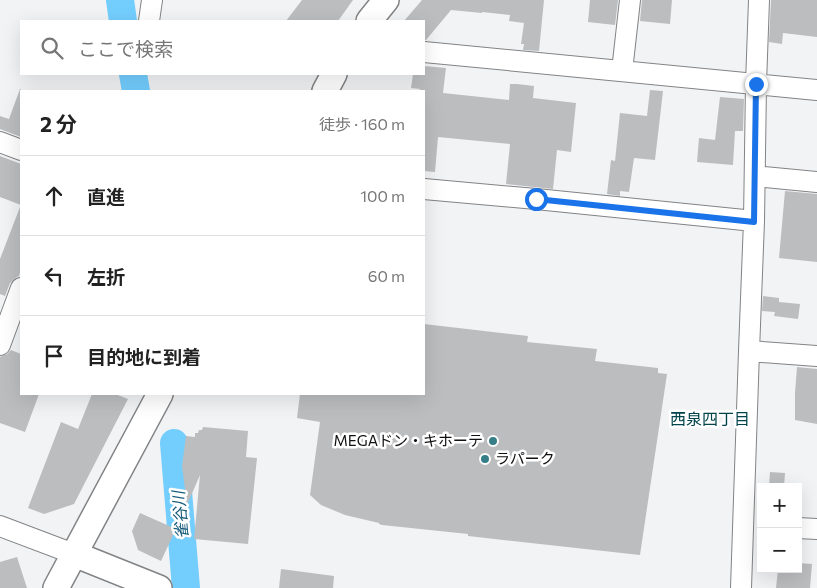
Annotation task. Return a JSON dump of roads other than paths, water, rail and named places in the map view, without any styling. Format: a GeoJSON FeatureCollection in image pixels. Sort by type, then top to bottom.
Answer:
{"type":"FeatureCollection","features":[{"type":"Feature","properties":{"kind":"main road"},"geometry":{"type":"LineString","coordinates":[[370,20],[386,0]]}},
{"type":"Feature","properties":{"kind":"main road"},"geometry":{"type":"LineString","coordinates":[[326,90],[333,75]]}},
{"type":"Feature","properties":{"kind":"main road"},"geometry":{"type":"LineString","coordinates":[[56,588],[159,395]]}},
{"type":"Feature","properties":{"kind":"main road"},"geometry":{"type":"LineString","coordinates":[[74,554],[159,588]]}},
{"type":"Feature","properties":{"kind":"street"},"geometry":{"type":"LineString","coordinates":[[149,20],[152,0]]}},
{"type":"Feature","properties":{"kind":"street"},"geometry":{"type":"LineString","coordinates":[[622,71],[630,0]]}},
{"type":"Feature","properties":{"kind":"street"},"geometry":{"type":"LineString","coordinates":[[741,588],[752,524],[749,351],[759,0]]}},
{"type":"Feature","properties":{"kind":"street"},"geometry":{"type":"LineString","coordinates":[[425,52],[817,90]]}},
{"type":"Feature","properties":{"kind":"street"},"geometry":{"type":"LineString","coordinates":[[0,142],[20,150]]}},
{"type":"Feature","properties":{"kind":"street"},"geometry":{"type":"LineString","coordinates":[[755,176],[817,182]]}},
{"type":"Feature","properties":{"kind":"street"},"geometry":{"type":"LineString","coordinates":[[425,189],[754,222]]}},
{"type":"Feature","properties":{"kind":"street"},"geometry":{"type":"LineString","coordinates":[[9,338],[20,292]]}},
{"type":"Feature","properties":{"kind":"street"},"geometry":{"type":"LineString","coordinates":[[749,351],[817,356]]}},
{"type":"Feature","properties":{"kind":"street"},"geometry":{"type":"LineString","coordinates":[[0,526],[74,554]]}},
{"type":"Feature","properties":{"kind":"street"},"geometry":{"type":"LineString","coordinates":[[802,528],[817,529]]}},
{"type":"Feature","properties":{"kind":"waterway","name":"雀谷川"},"geometry":{"type":"LineString","coordinates":[[120,0],[123,20]]}},
{"type":"Feature","properties":{"kind":"waterway","name":"雀谷川"},"geometry":{"type":"LineString","coordinates":[[133,75],[136,90]]}},
{"type":"Feature","properties":{"kind":"waterway","name":"雀谷川"},"geometry":{"type":"LineString","coordinates":[[174,443],[186,588]]}},
{"type":"Feature","properties":{"kind":"place","name":"MEGAドン・キホーテ"},"geometry":{"type":"Point","coordinates":[493,441]}},
{"type":"Feature","properties":{"kind":"place","name":"ラパーク"},"geometry":{"type":"Point","coordinates":[485,459]}},
{"type":"Feature","properties":{"kind":"district","name":"西泉四丁目"},"geometry":{"type":"Point","coordinates":[710,419]}}]}
